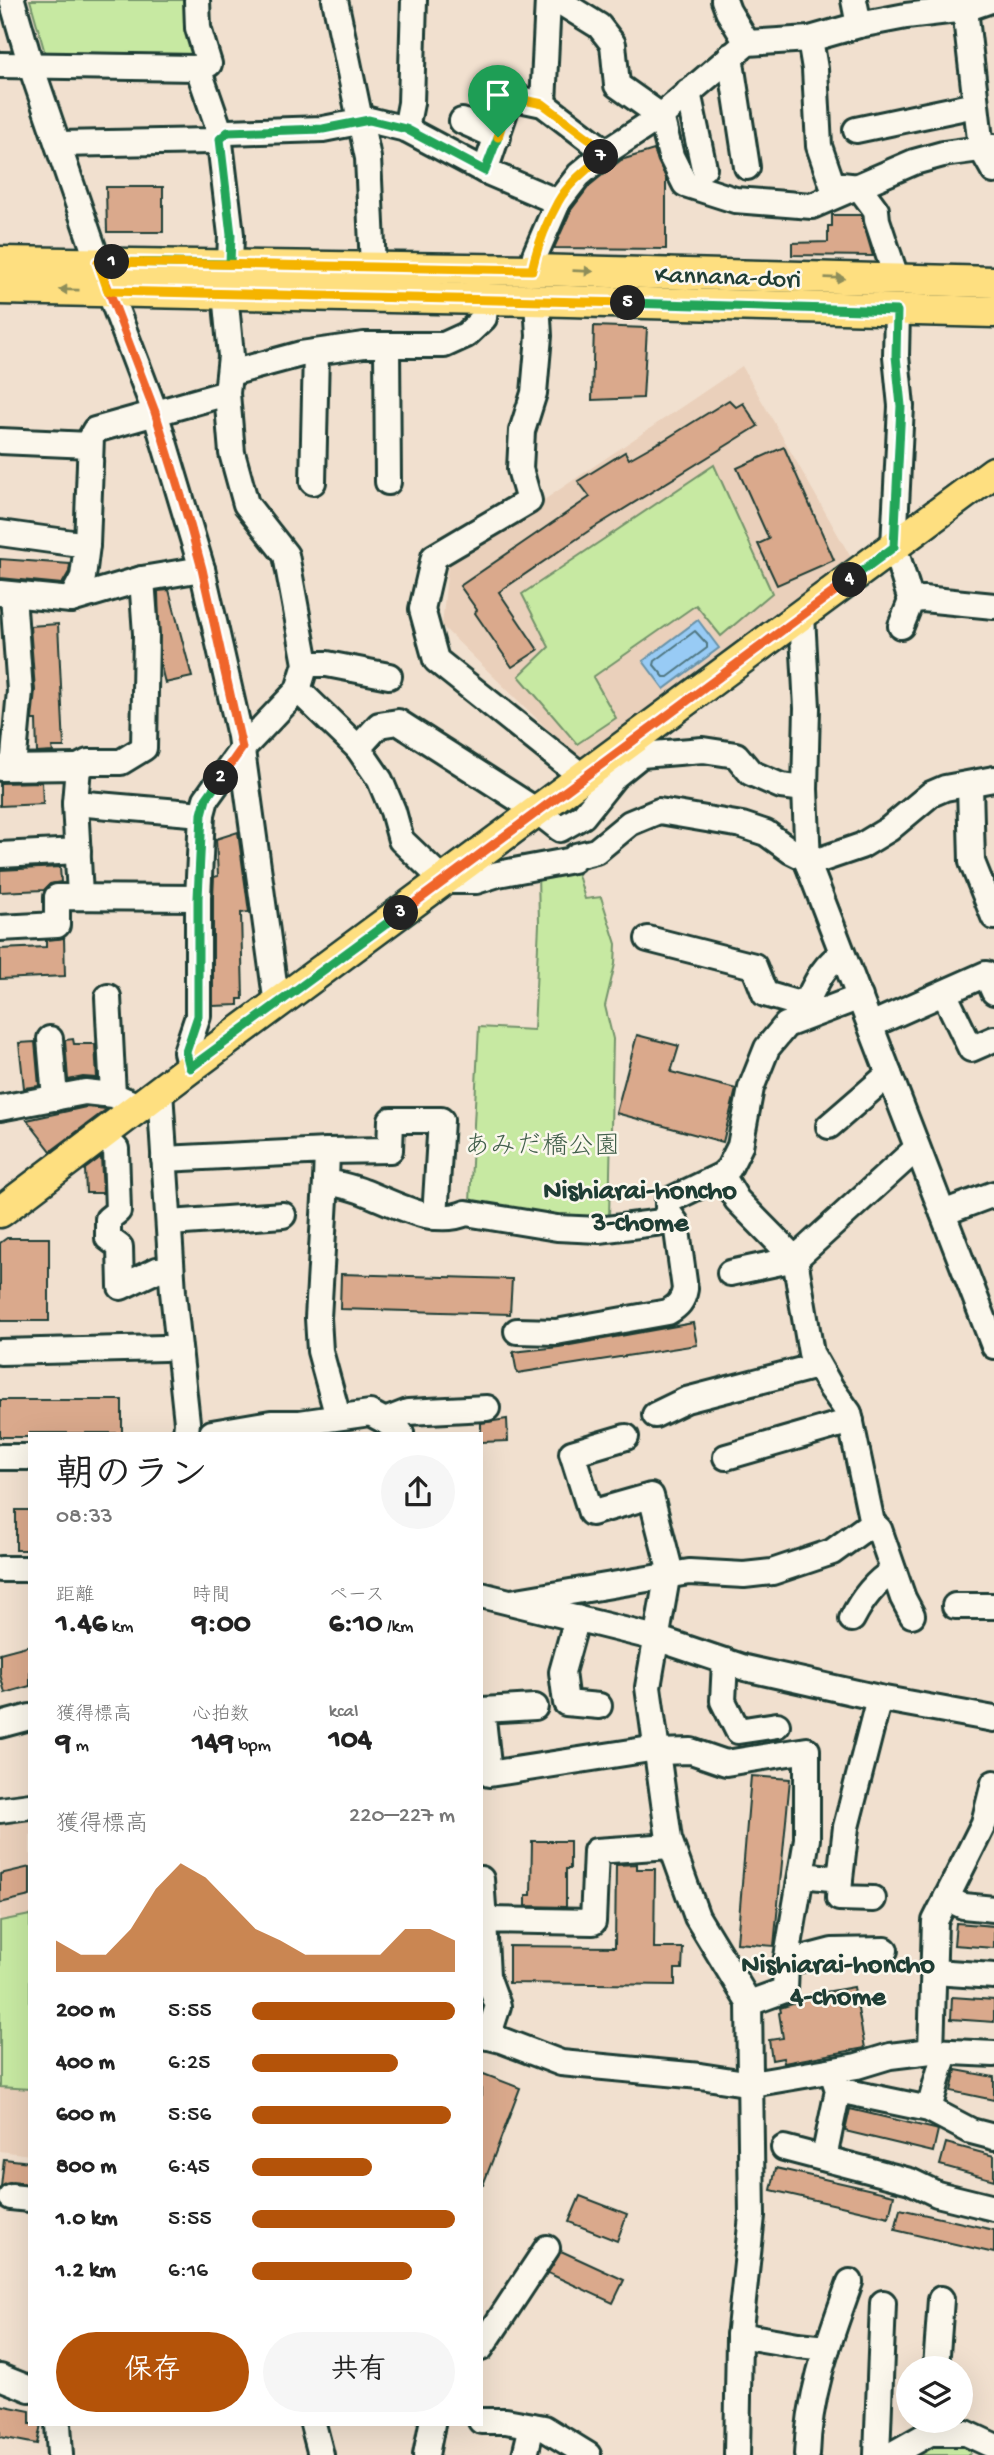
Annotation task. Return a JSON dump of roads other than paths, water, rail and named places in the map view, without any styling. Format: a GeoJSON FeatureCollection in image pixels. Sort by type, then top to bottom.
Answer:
{"type":"FeatureCollection","features":[{"type":"Feature","properties":{"kind":"main road","name":"Kannana-dori"},"geometry":{"type":"LineString","coordinates":[[0,262],[98,262],[227,278],[486,299],[994,313]]}},
{"type":"Feature","properties":{"kind":"main road","name":"Kannana-dori"},"geometry":{"type":"LineString","coordinates":[[0,289],[108,291],[227,278],[373,267],[994,282]]}},
{"type":"Feature","properties":{"kind":"main road"},"geometry":{"type":"LineString","coordinates":[[0,1212],[102,1135],[138,1097],[190,1068],[277,1005],[994,472]]}},
{"type":"Feature","properties":{"kind":"street"},"geometry":{"type":"LineString","coordinates":[[12,0],[31,66],[108,291],[155,412],[202,569],[242,748],[277,1005]]}},
{"type":"Feature","properties":{"kind":"street"},"geometry":{"type":"LineString","coordinates":[[0,65],[198,68],[209,64],[198,28],[197,0]]}},
{"type":"Feature","properties":{"kind":"street"},"geometry":{"type":"LineString","coordinates":[[335,0],[368,158],[373,267]]}},
{"type":"Feature","properties":{"kind":"street"},"geometry":{"type":"LineString","coordinates":[[406,129],[411,103],[414,0]]}},
{"type":"Feature","properties":{"kind":"street"},"geometry":{"type":"LineString","coordinates":[[543,104],[548,0]]}},
{"type":"Feature","properties":{"kind":"street"},"geometry":{"type":"LineString","coordinates":[[557,0],[599,26],[613,44],[617,85],[661,117],[671,156],[685,184],[735,200],[812,206],[914,162],[943,154],[987,148]]}},
{"type":"Feature","properties":{"kind":"street"},"geometry":{"type":"LineString","coordinates":[[724,0],[738,49],[747,167]]}},
{"type":"Feature","properties":{"kind":"street"},"geometry":{"type":"LineString","coordinates":[[854,0],[859,25]]}},
{"type":"Feature","properties":{"kind":"street"},"geometry":{"type":"LineString","coordinates":[[532,270],[535,255],[558,202],[579,176],[607,152],[661,117],[738,49],[810,39],[859,25],[906,16],[965,9],[991,0]]}},
{"type":"Feature","properties":{"kind":"street"},"geometry":{"type":"LineString","coordinates":[[965,9],[975,105],[994,171]]}},
{"type":"Feature","properties":{"kind":"street"},"geometry":{"type":"LineString","coordinates":[[810,39],[815,69],[819,146],[832,184],[859,187],[876,210],[897,280]]}},
{"type":"Feature","properties":{"kind":"street"},"geometry":{"type":"LineString","coordinates":[[190,1068],[186,1052],[198,1016],[198,898],[202,814],[206,799],[242,748],[298,690],[306,664],[286,555],[246,504],[231,446],[227,278],[231,235],[218,126],[198,68]]}},
{"type":"Feature","properties":{"kind":"street"},"geometry":{"type":"LineString","coordinates":[[688,92],[704,168]]}},
{"type":"Feature","properties":{"kind":"street"},"geometry":{"type":"LineString","coordinates":[[485,171],[510,97],[543,104],[607,152]]}},
{"type":"Feature","properties":{"kind":"street"},"geometry":{"type":"LineString","coordinates":[[856,130],[975,105]]}},
{"type":"Feature","properties":{"kind":"street"},"geometry":{"type":"LineString","coordinates":[[58,144],[211,141],[220,139],[228,132],[323,129],[369,120],[406,129],[485,171],[558,202]]}},
{"type":"Feature","properties":{"kind":"street"},"geometry":{"type":"LineString","coordinates":[[462,121],[498,137]]}},
{"type":"Feature","properties":{"kind":"street"},"geometry":{"type":"LineString","coordinates":[[71,600],[83,577],[90,499],[90,445],[95,430],[155,412],[316,352],[364,345],[444,345],[466,335],[484,318],[486,299]]}},
{"type":"Feature","properties":{"kind":"street"},"geometry":{"type":"LineString","coordinates":[[537,301],[540,336],[534,393],[522,431],[520,468],[529,500],[434,557],[422,610],[436,660],[584,778]]}},
{"type":"Feature","properties":{"kind":"street"},"geometry":{"type":"LineString","coordinates":[[897,311],[896,356],[901,406],[894,547],[911,601],[901,626]]}},
{"type":"Feature","properties":{"kind":"street"},"geometry":{"type":"LineString","coordinates":[[387,345],[388,482]]}},
{"type":"Feature","properties":{"kind":"street"},"geometry":{"type":"LineString","coordinates":[[313,482],[316,352]]}},
{"type":"Feature","properties":{"kind":"street"},"geometry":{"type":"LineString","coordinates":[[0,441],[90,445]]}},
{"type":"Feature","properties":{"kind":"street"},"geometry":{"type":"LineString","coordinates":[[0,533],[87,545]]}},
{"type":"Feature","properties":{"kind":"street"},"geometry":{"type":"LineString","coordinates":[[142,579],[146,634],[144,748],[121,762],[88,762],[78,767],[6,768],[20,691],[8,630],[7,594],[71,600],[142,579],[202,569]]}},
{"type":"Feature","properties":{"kind":"street"},"geometry":{"type":"LineString","coordinates":[[911,601],[923,599],[994,606]]}},
{"type":"Feature","properties":{"kind":"street"},"geometry":{"type":"LineString","coordinates":[[802,616],[807,709],[807,862],[994,1346]]}},
{"type":"Feature","properties":{"kind":"street"},"geometry":{"type":"LineString","coordinates":[[306,664],[327,664],[389,676]]}},
{"type":"Feature","properties":{"kind":"street"},"geometry":{"type":"LineString","coordinates":[[298,690],[358,748],[380,780],[401,840],[444,881],[476,881],[498,874],[573,860],[576,856],[596,851],[629,823],[659,811],[742,825],[766,833],[807,862]]}},
{"type":"Feature","properties":{"kind":"street"},"geometry":{"type":"LineString","coordinates":[[358,748],[379,725],[398,722],[537,811],[560,829],[583,816],[615,776],[641,755],[703,750],[736,755],[751,773],[781,786],[805,789]]}},
{"type":"Feature","properties":{"kind":"street"},"geometry":{"type":"LineString","coordinates":[[78,767],[75,803],[80,896]]}},
{"type":"Feature","properties":{"kind":"street"},"geometry":{"type":"LineString","coordinates":[[807,862],[862,846],[889,829],[930,794],[945,788],[994,779]]}},
{"type":"Feature","properties":{"kind":"street"},"geometry":{"type":"LineString","coordinates":[[970,785],[982,833],[972,862],[994,917]]}},
{"type":"Feature","properties":{"kind":"street"},"geometry":{"type":"LineString","coordinates":[[75,803],[202,814]]}},
{"type":"Feature","properties":{"kind":"street"},"geometry":{"type":"LineString","coordinates":[[0,855],[78,851]]}},
{"type":"Feature","properties":{"kind":"street"},"geometry":{"type":"LineString","coordinates":[[0,928],[57,925],[57,897],[198,898]]}},
{"type":"Feature","properties":{"kind":"street"},"geometry":{"type":"LineString","coordinates":[[649,939],[754,965],[765,994],[796,1003],[806,1009]]}},
{"type":"Feature","properties":{"kind":"street"},"geometry":{"type":"LineString","coordinates":[[806,1009],[818,977],[831,961],[842,954]]}},
{"type":"Feature","properties":{"kind":"street"},"geometry":{"type":"LineString","coordinates":[[871,1026],[986,974],[994,992]]}},
{"type":"Feature","properties":{"kind":"street"},"geometry":{"type":"LineString","coordinates":[[944,993],[971,1049],[994,1039]]}},
{"type":"Feature","properties":{"kind":"street"},"geometry":{"type":"LineString","coordinates":[[108,997],[138,1097],[164,1159],[186,1432]]}},
{"type":"Feature","properties":{"kind":"street"},"geometry":{"type":"LineString","coordinates":[[326,1181],[435,1217],[453,1219],[466,1213],[557,1228],[599,1230],[662,1222],[668,1212],[668,1201],[722,1175],[736,1158],[751,1087],[767,1048],[786,1024],[806,1009],[860,997]]}},
{"type":"Feature","properties":{"kind":"street"},"geometry":{"type":"LineString","coordinates":[[50,1039],[55,1098]]}},
{"type":"Feature","properties":{"kind":"street"},"geometry":{"type":"LineString","coordinates":[[829,1126],[889,1074]]}},
{"type":"Feature","properties":{"kind":"street"},"geometry":{"type":"LineString","coordinates":[[0,1108],[85,1092],[138,1097]]}},
{"type":"Feature","properties":{"kind":"street"},"geometry":{"type":"LineString","coordinates":[[164,1159],[390,1150],[391,1119],[440,1120],[435,1217]]}},
{"type":"Feature","properties":{"kind":"street"},"geometry":{"type":"LineString","coordinates":[[102,1135],[116,1149],[118,1211],[108,1219],[108,1238],[120,1247],[121,1287],[158,1270],[171,1269]]}},
{"type":"Feature","properties":{"kind":"street"},"geometry":{"type":"LineString","coordinates":[[730,1273],[795,1259],[917,1148]]}},
{"type":"Feature","properties":{"kind":"street"},"geometry":{"type":"LineString","coordinates":[[327,1152],[318,1318],[320,1351],[338,1417]]}},
{"type":"Feature","properties":{"kind":"street"},"geometry":{"type":"LineString","coordinates":[[722,1175],[737,1200],[795,1259],[811,1353],[850,1417],[872,1523],[879,1529],[912,1615]]}},
{"type":"Feature","properties":{"kind":"street"},"geometry":{"type":"LineString","coordinates":[[943,1213],[994,1194]]}},
{"type":"Feature","properties":{"kind":"street"},"geometry":{"type":"LineString","coordinates":[[517,1331],[556,1332],[668,1312],[677,1307],[683,1299],[685,1289],[676,1223],[668,1212]]}},
{"type":"Feature","properties":{"kind":"street"},"geometry":{"type":"LineString","coordinates":[[170,1223],[284,1214]]}},
{"type":"Feature","properties":{"kind":"street"},"geometry":{"type":"LineString","coordinates":[[0,1352],[163,1348]]}},
{"type":"Feature","properties":{"kind":"street"},"geometry":{"type":"LineString","coordinates":[[654,1415],[686,1399],[817,1366]]}},
{"type":"Feature","properties":{"kind":"street"},"geometry":{"type":"LineString","coordinates":[[218,1432],[271,1423],[300,1423],[370,1413],[393,1427],[408,1412],[487,1408]]}},
{"type":"Feature","properties":{"kind":"street"},"geometry":{"type":"LineString","coordinates":[[726,1457],[850,1417]]}},
{"type":"Feature","properties":{"kind":"street"},"geometry":{"type":"LineString","coordinates":[[626,1437],[572,1453],[591,1513],[651,1496],[669,1566],[649,1687],[671,1846],[697,1917],[749,2003],[752,2216],[739,2335],[737,2455]]}},
{"type":"Feature","properties":{"kind":"street"},"geometry":{"type":"LineString","coordinates":[[0,1457],[28,1457]]}},
{"type":"Feature","properties":{"kind":"street"},"geometry":{"type":"LineString","coordinates":[[511,1602],[689,1572],[744,1575],[772,1572],[832,1552],[872,1523]]}},
{"type":"Feature","properties":{"kind":"street"},"geometry":{"type":"LineString","coordinates":[[0,1569],[28,1569]]}},
{"type":"Feature","properties":{"kind":"street"},"geometry":{"type":"LineString","coordinates":[[852,1619],[880,1579],[893,1571]]}},
{"type":"Feature","properties":{"kind":"street"},"geometry":{"type":"LineString","coordinates":[[483,1595],[656,1638],[745,1668],[879,1698],[994,1719]]}},
{"type":"Feature","properties":{"kind":"street"},"geometry":{"type":"LineString","coordinates":[[955,1606],[994,1606]]}},
{"type":"Feature","properties":{"kind":"street"},"geometry":{"type":"LineString","coordinates":[[577,1618],[562,1672],[566,1703],[599,1706]]}},
{"type":"Feature","properties":{"kind":"street"},"geometry":{"type":"LineString","coordinates":[[725,1661],[723,1701],[737,1731],[778,1726]]}},
{"type":"Feature","properties":{"kind":"street"},"geometry":{"type":"LineString","coordinates":[[873,1899],[839,1898],[846,1827],[879,1698]]}},
{"type":"Feature","properties":{"kind":"street"},"geometry":{"type":"LineString","coordinates":[[483,1710],[535,1707]]}},
{"type":"Feature","properties":{"kind":"street"},"geometry":{"type":"LineString","coordinates":[[0,1725],[28,1718]]}},
{"type":"Feature","properties":{"kind":"street"},"geometry":{"type":"LineString","coordinates":[[483,1719],[489,1774],[657,1750],[691,1751],[726,1763],[807,1750],[807,1839],[786,1963],[785,1990],[749,2003]]}},
{"type":"Feature","properties":{"kind":"street"},"geometry":{"type":"LineString","coordinates":[[929,2109],[938,2051],[934,1972],[935,1921],[989,1824],[994,1783]]}},
{"type":"Feature","properties":{"kind":"street"},"geometry":{"type":"LineString","coordinates":[[0,1811],[28,1806]]}},
{"type":"Feature","properties":{"kind":"street"},"geometry":{"type":"LineString","coordinates":[[484,1920],[593,1922],[596,1851],[671,1846]]}},
{"type":"Feature","properties":{"kind":"street"},"geometry":{"type":"LineString","coordinates":[[802,1875],[840,1879]]}},
{"type":"Feature","properties":{"kind":"street"},"geometry":{"type":"LineString","coordinates":[[946,1898],[963,1906],[994,1909]]}},
{"type":"Feature","properties":{"kind":"street"},"geometry":{"type":"LineString","coordinates":[[483,1906],[487,1976],[498,2006],[485,2036],[561,2063],[700,2076],[752,2084],[835,2080],[929,2109],[971,2131],[994,2137]]}},
{"type":"Feature","properties":{"kind":"street"},"geometry":{"type":"LineString","coordinates":[[786,1963],[832,1951],[885,1950]]}},
{"type":"Feature","properties":{"kind":"street"},"geometry":{"type":"LineString","coordinates":[[934,1972],[994,1976]]}},
{"type":"Feature","properties":{"kind":"street"},"geometry":{"type":"LineString","coordinates":[[835,2080],[890,2056],[938,2051],[994,2054]]}},
{"type":"Feature","properties":{"kind":"street"},"geometry":{"type":"LineString","coordinates":[[824,2158],[835,2080]]}},
{"type":"Feature","properties":{"kind":"street"},"geometry":{"type":"LineString","coordinates":[[784,2148],[910,2181],[937,2194],[994,2208]]}},
{"type":"Feature","properties":{"kind":"street"},"geometry":{"type":"LineString","coordinates":[[483,2345],[547,2248]]}},
{"type":"Feature","properties":{"kind":"street"},"geometry":{"type":"LineString","coordinates":[[807,2455],[814,2391],[850,2282]]}},
{"type":"Feature","properties":{"kind":"street"},"geometry":{"type":"LineString","coordinates":[[937,2356],[941,2299]]}},
{"type":"Feature","properties":{"kind":"street"},"geometry":{"type":"LineString","coordinates":[[877,2455],[883,2303]]}},
{"type":"Feature","properties":{"kind":"street"},"geometry":{"type":"LineString","coordinates":[[739,2335],[827,2348]]}},
{"type":"Feature","properties":{"kind":"street"},"geometry":{"type":"LineString","coordinates":[[0,2377],[28,2388]]}},
{"type":"Feature","properties":{"kind":"street"},"geometry":{"type":"LineString","coordinates":[[483,2421],[506,2421],[544,2428],[588,2455]]}},
{"type":"Feature","properties":{"kind":"street"},"geometry":{"type":"LineString","coordinates":[[58,2426],[60,2455]]}},
{"type":"Feature","properties":{"kind":"street"},"geometry":{"type":"LineString","coordinates":[[314,2426],[321,2455]]}},
{"type":"Feature","properties":{"kind":"street"},"geometry":{"type":"LineString","coordinates":[[426,2455],[431,2426]]}},
{"type":"Feature","properties":{"kind":"street"},"geometry":{"type":"LineString","coordinates":[[525,2455],[532,2426]]}},
{"type":"Feature","properties":{"kind":"street"},"geometry":{"type":"LineString","coordinates":[[891,2455],[922,2433]]}},
{"type":"Feature","properties":{"kind":"street"},"geometry":{"type":"LineString","coordinates":[[966,2433],[994,2446]]}},
{"type":"Feature","properties":{"kind":"water"},"geometry":{"type":"Polygon","coordinates":[[[698,620],[719,648],[664,689],[643,661],[698,620]]]}},
{"type":"Feature","properties":{"kind":"district","name":"Nishiarai-honcho 3-chome"},"geometry":{"type":"Point","coordinates":[640,1204]}},
{"type":"Feature","properties":{"kind":"district","name":"Nishiarai-honcho 4-chome"},"geometry":{"type":"Point","coordinates":[838,1978]}},
{"type":"Feature","properties":{"kind":"park label","name":"あみだ橋公園"},"geometry":{"type":"Point","coordinates":[542,1144]}}]}
